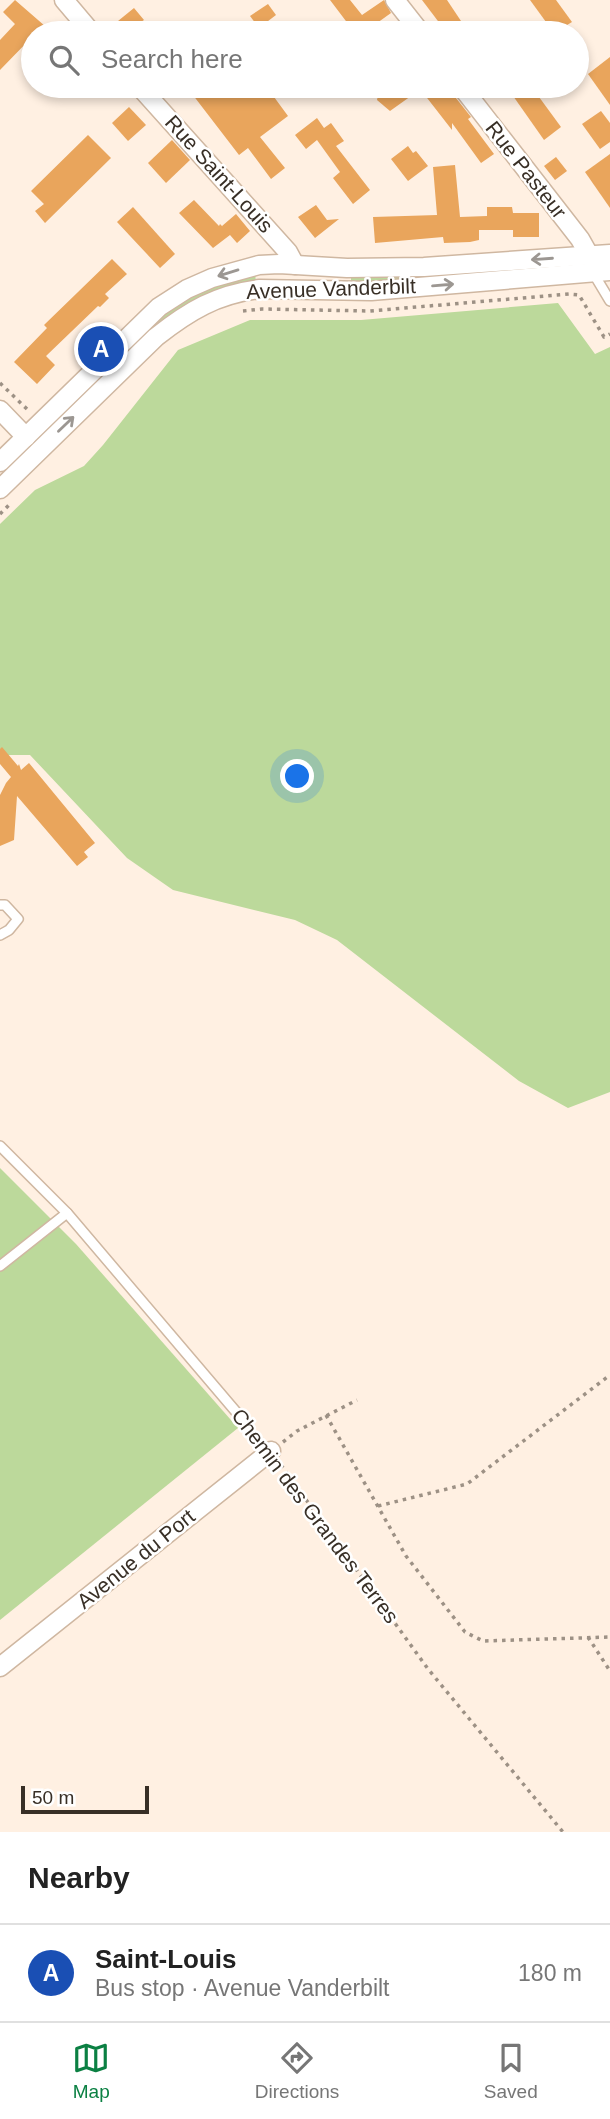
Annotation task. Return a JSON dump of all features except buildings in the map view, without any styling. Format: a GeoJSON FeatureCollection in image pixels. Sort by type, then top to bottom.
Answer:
{"type":"FeatureCollection","features":[{"type":"Feature","properties":{"kind":"street"},"geometry":{"type":"LineString","coordinates":[[64,0],[82,21]]}},
{"type":"Feature","properties":{"kind":"street"},"geometry":{"type":"LineString","coordinates":[[395,0],[412,21]]}},
{"type":"Feature","properties":{"kind":"street","name":"Rue Saint-Louis"},"geometry":{"type":"LineString","coordinates":[[150,98],[288,252],[295,265]]}},
{"type":"Feature","properties":{"kind":"street","name":"Rue Pasteur"},"geometry":{"type":"LineString","coordinates":[[470,98],[580,239],[597,266]]}},
{"type":"Feature","properties":{"kind":"street","name":"Avenue Vanderbilt"},"geometry":{"type":"LineString","coordinates":[[0,489],[156,337],[211,300],[242,291],[301,288],[371,291],[597,266],[610,254]]}},
{"type":"Feature","properties":{"kind":"street","name":"Avenue Vanderbilt"},"geometry":{"type":"LineString","coordinates":[[0,463],[136,328],[172,298],[234,270],[258,265],[347,268],[597,266]]}},
{"type":"Feature","properties":{"kind":"street"},"geometry":{"type":"LineString","coordinates":[[0,410],[26,437]]}},
{"type":"Feature","properties":{"kind":"street","name":"Avenue du Port"},"geometry":{"type":"LineString","coordinates":[[0,1667],[271,1451]]}},
{"type":"Feature","properties":{"kind":"lane"},"geometry":{"type":"LineString","coordinates":[[295,265],[301,288]]}},
{"type":"Feature","properties":{"kind":"lane"},"geometry":{"type":"LineString","coordinates":[[597,266],[610,301]]}},
{"type":"Feature","properties":{"kind":"lane"},"geometry":{"type":"LineString","coordinates":[[26,437],[40,450]]}},
{"type":"Feature","properties":{"kind":"lane"},"geometry":{"type":"LineString","coordinates":[[0,905],[5,905],[18,919],[0,936]]}},
{"type":"Feature","properties":{"kind":"lane","name":"Chemin des Grandes Terres"},"geometry":{"type":"LineString","coordinates":[[0,1146],[67,1213],[243,1419]]}},
{"type":"Feature","properties":{"kind":"lane"},"geometry":{"type":"LineString","coordinates":[[0,1266],[67,1213]]}},
{"type":"Feature","properties":{"kind":"path"},"geometry":{"type":"LineString","coordinates":[[238,312],[262,309],[370,312],[569,294],[579,295],[604,337],[610,334]]}},
{"type":"Feature","properties":{"kind":"path"},"geometry":{"type":"LineString","coordinates":[[0,383],[24,408],[35,413]]}},
{"type":"Feature","properties":{"kind":"path"},"geometry":{"type":"LineString","coordinates":[[0,514],[18,496]]}},
{"type":"Feature","properties":{"kind":"path"},"geometry":{"type":"LineString","coordinates":[[378,1506],[467,1484],[610,1375]]}},
{"type":"Feature","properties":{"kind":"path"},"geometry":{"type":"LineString","coordinates":[[271,1451],[297,1431],[357,1399]]}},
{"type":"Feature","properties":{"kind":"path"},"geometry":{"type":"LineString","coordinates":[[326,1415],[406,1556],[465,1632],[483,1641],[610,1637]]}},
{"type":"Feature","properties":{"kind":"path","name":"Chemin des Grandes Terres"},"geometry":{"type":"LineString","coordinates":[[243,1419],[271,1451],[428,1668],[563,1832]]}},
{"type":"Feature","properties":{"kind":"path"},"geometry":{"type":"LineString","coordinates":[[588,1637],[610,1671]]}},
{"type":"Feature","properties":{"kind":"green space"},"geometry":{"type":"Polygon","coordinates":[[[559,263],[559,269],[351,286],[351,274],[559,263]]]}},
{"type":"Feature","properties":{"kind":"green space"},"geometry":{"type":"Polygon","coordinates":[[[255,272],[256,283],[236,286],[72,412],[65,406],[182,297],[255,272]]]}},
{"type":"Feature","properties":{"kind":"green space"},"geometry":{"type":"Polygon","coordinates":[[[558,303],[595,354],[610,347],[610,1092],[568,1108],[519,1081],[337,940],[295,920],[173,890],[127,858],[30,755],[8,755],[0,762],[0,524],[35,490],[84,466],[178,350],[250,320],[361,320],[558,303]]]}},
{"type":"Feature","properties":{"kind":"green space"},"geometry":{"type":"Polygon","coordinates":[[[0,1168],[76,1244],[238,1428],[0,1620],[0,1168]]]}},
{"type":"Feature","properties":{"kind":"place","name":"Saint-Louis"},"geometry":{"type":"Point","coordinates":[101,349]}}]}
